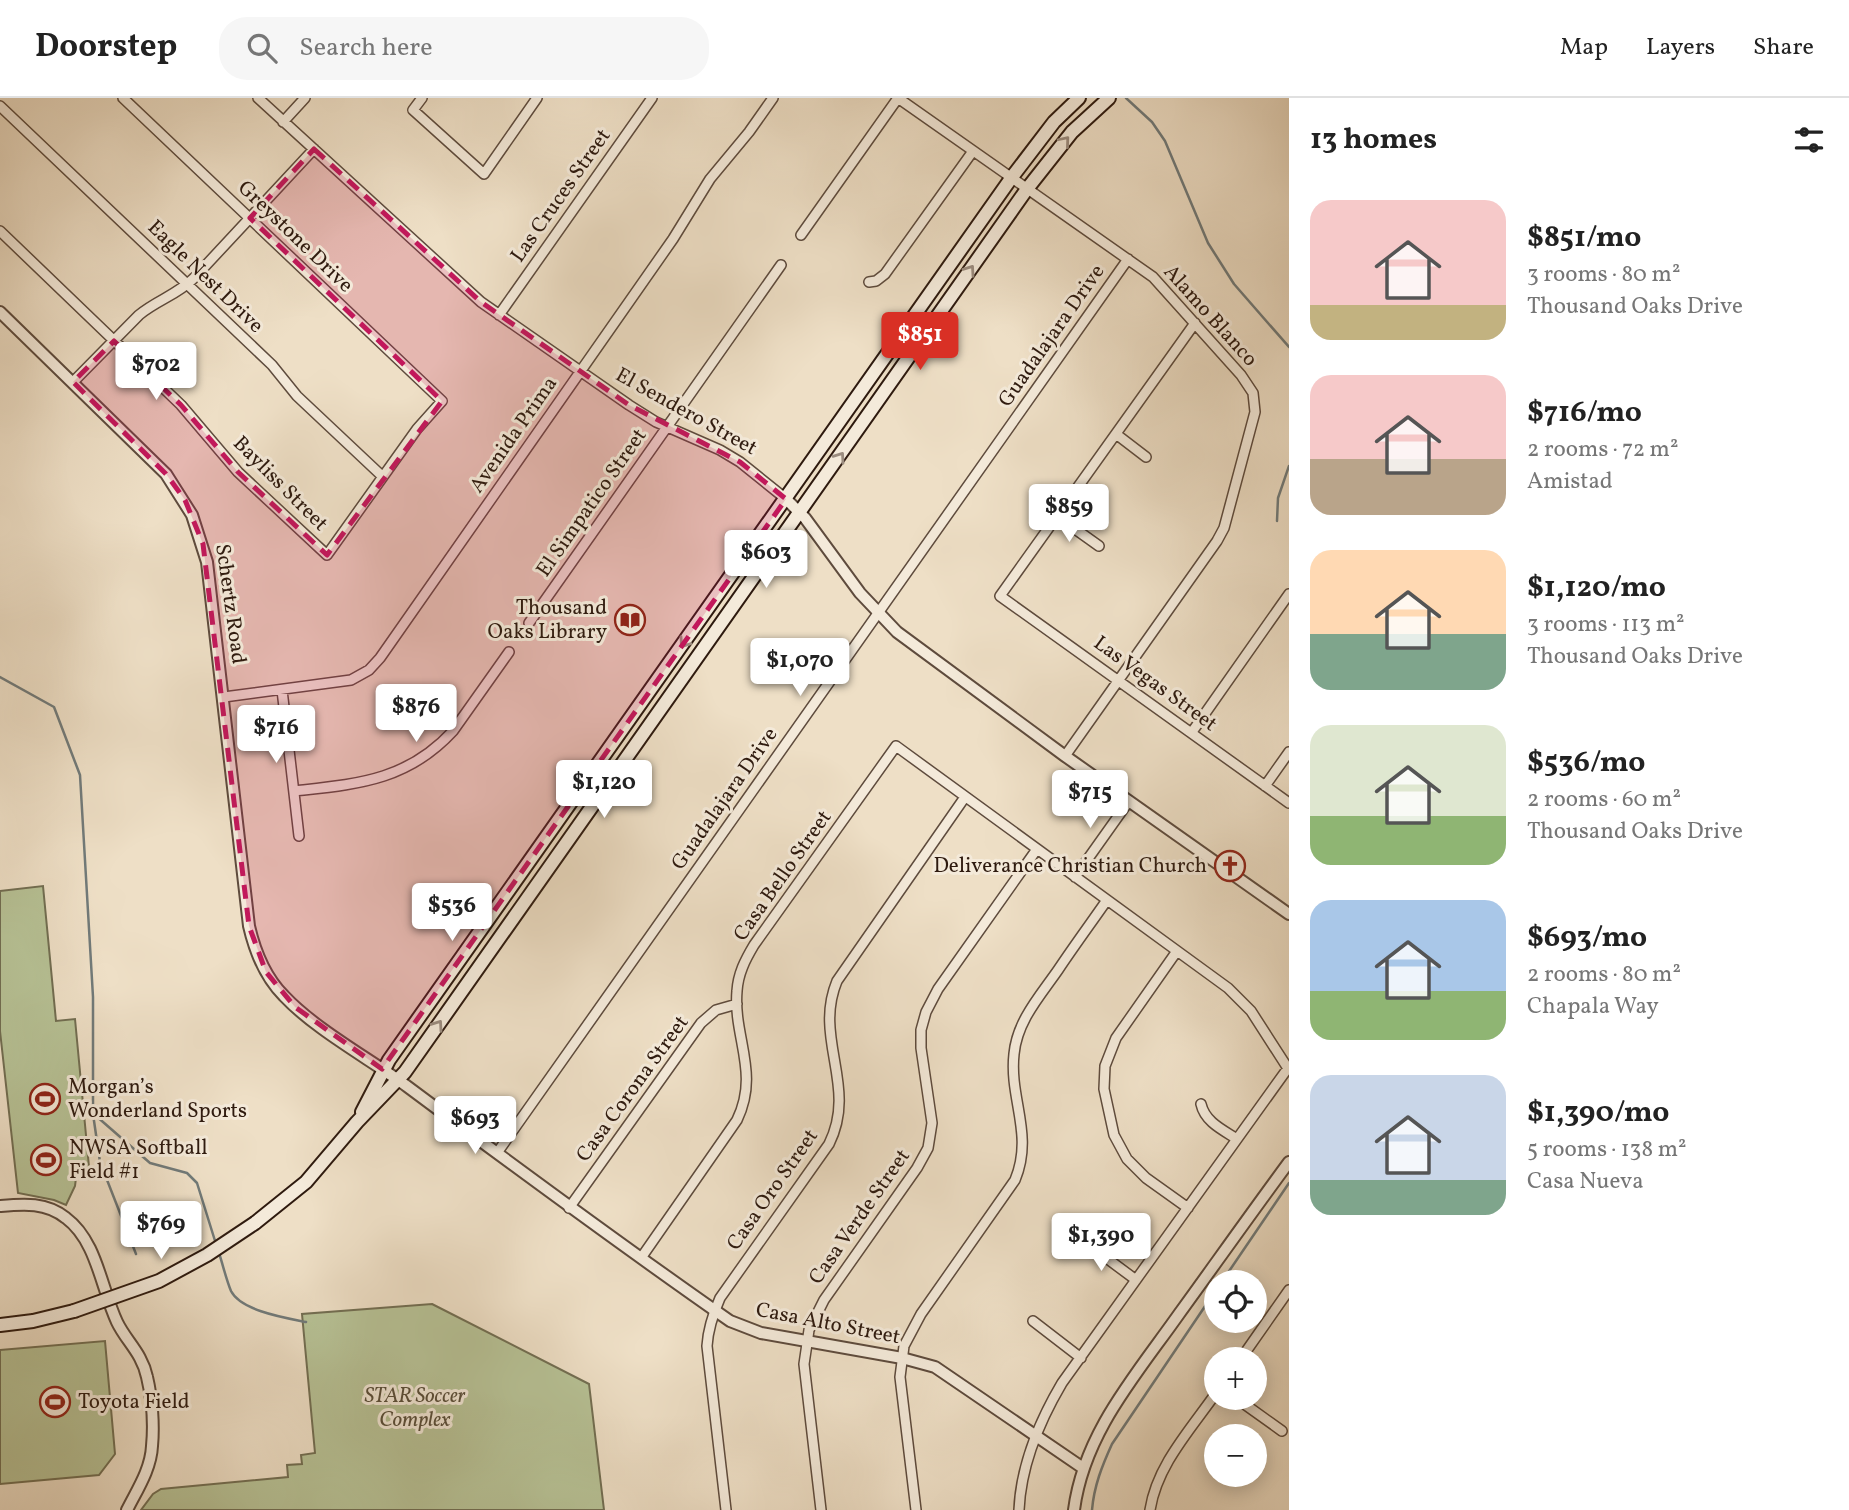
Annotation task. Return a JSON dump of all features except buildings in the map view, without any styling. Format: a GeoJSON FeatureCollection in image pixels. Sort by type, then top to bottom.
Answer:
{"type":"FeatureCollection","features":[{"type":"Feature","properties":{"kind":"main road"},"geometry":{"type":"LineString","coordinates":[[357,1122],[382,1069],[1012,177],[1054,122],[1079,98]]}},
{"type":"Feature","properties":{"kind":"main road"},"geometry":{"type":"LineString","coordinates":[[0,1325],[33,1321],[74,1311],[159,1281],[207,1255],[255,1223],[306,1182],[357,1122],[398,1080],[1027,190],[1072,132],[1109,98]]}},
{"type":"Feature","properties":{"kind":"street","name":"Greystone Drive"},"geometry":{"type":"LineString","coordinates":[[123,98],[442,401],[417,429],[382,477]]}},
{"type":"Feature","properties":{"kind":"street","name":"El Sendero Street"},"geometry":{"type":"LineString","coordinates":[[258,98],[470,293],[629,405],[667,427],[720,450],[740,462],[786,499],[801,512],[849,579],[897,632],[1065,756],[1289,914]]}},
{"type":"Feature","properties":{"kind":"street"},"geometry":{"type":"LineString","coordinates":[[283,121],[305,98]]}},
{"type":"Feature","properties":{"kind":"street"},"geometry":{"type":"LineString","coordinates":[[422,98],[413,110],[484,174],[537,98]]}},
{"type":"Feature","properties":{"kind":"street","name":"Las Cruces Street"},"geometry":{"type":"LineString","coordinates":[[499,315],[652,98]]}},
{"type":"Feature","properties":{"kind":"street","name":"Avenida Prima"},"geometry":{"type":"LineString","coordinates":[[224,697],[351,680],[369,670],[380,659],[673,239],[710,178],[749,132],[773,98]]}},
{"type":"Feature","properties":{"kind":"street"},"geometry":{"type":"LineString","coordinates":[[801,235],[898,98]]}},
{"type":"Feature","properties":{"kind":"street","name":"Alamo Blanco"},"geometry":{"type":"LineString","coordinates":[[898,98],[1128,259],[1165,288],[1253,393],[1255,412],[1228,518],[1220,535],[1065,756]]}},
{"type":"Feature","properties":{"kind":"street","name":"Eagle Nest Drive"},"geometry":{"type":"LineString","coordinates":[[0,106],[272,365],[297,396],[382,477]]}},
{"type":"Feature","properties":{"kind":"street"},"geometry":{"type":"LineString","coordinates":[[74,383],[149,307],[170,298],[188,284],[314,149]]}},
{"type":"Feature","properties":{"kind":"street"},"geometry":{"type":"LineString","coordinates":[[869,282],[876,281],[885,274],[973,151]]}},
{"type":"Feature","properties":{"kind":"street","name":"Bayliss Street"},"geometry":{"type":"LineString","coordinates":[[0,231],[181,405],[238,472],[327,555],[382,477]]}},
{"type":"Feature","properties":{"kind":"street","name":"Guadalajara Drive"},"geometry":{"type":"LineString","coordinates":[[497,1153],[1128,259]]}},
{"type":"Feature","properties":{"kind":"street","name":"El Simpatico Street"},"geometry":{"type":"LineString","coordinates":[[529,623],[781,265]]}},
{"type":"Feature","properties":{"kind":"street","name":"Schertz Road"},"geometry":{"type":"LineString","coordinates":[[0,312],[166,474],[177,487],[192,515],[207,562],[250,926],[257,954],[274,985],[295,1007],[497,1153]]}},
{"type":"Feature","properties":{"kind":"street"},"geometry":{"type":"LineString","coordinates":[[1099,546],[1057,516],[1195,323]]}},
{"type":"Feature","properties":{"kind":"street"},"geometry":{"type":"LineString","coordinates":[[1116,434],[1146,457]]}},
{"type":"Feature","properties":{"kind":"street","name":"Las Vegas Street"},"geometry":{"type":"LineString","coordinates":[[1057,516],[1000,596],[1289,803]]}},
{"type":"Feature","properties":{"kind":"street"},"geometry":{"type":"LineString","coordinates":[[1192,732],[1289,594]]}},
{"type":"Feature","properties":{"kind":"street"},"geometry":{"type":"LineString","coordinates":[[294,791],[369,782],[416,763],[453,731],[509,652]]}},
{"type":"Feature","properties":{"kind":"street"},"geometry":{"type":"LineString","coordinates":[[282,690],[299,835]]}},
{"type":"Feature","properties":{"kind":"street","name":"Casa Bello Street"},"geometry":{"type":"LineString","coordinates":[[640,1258],[741,1112],[746,1096],[747,1078],[737,1004],[740,972],[749,954],[896,746],[965,797]]}},
{"type":"Feature","properties":{"kind":"street"},"geometry":{"type":"LineString","coordinates":[[1265,786],[1289,752]]}},
{"type":"Feature","properties":{"kind":"street"},"geometry":{"type":"LineString","coordinates":[[965,797],[1239,997],[1288,1069],[1048,1406],[1024,1472],[1019,1510]]}},
{"type":"Feature","properties":{"kind":"street","name":"Casa Oro Street"},"geometry":{"type":"LineString","coordinates":[[726,1510],[708,1346],[709,1326],[714,1310],[829,1144],[836,1128],[840,1101],[829,1018],[837,981],[965,797]]}},
{"type":"Feature","properties":{"kind":"street"},"geometry":{"type":"LineString","coordinates":[[1075,877],[1129,801]]}},
{"type":"Feature","properties":{"kind":"street","name":"Casa Verde Street"},"geometry":{"type":"LineString","coordinates":[[821,1510],[805,1375],[807,1341],[814,1317],[918,1168],[928,1148],[932,1107],[921,1030],[930,1004],[1037,849]]}},
{"type":"Feature","properties":{"kind":"street"},"geometry":{"type":"LineString","coordinates":[[916,1510],[901,1388],[902,1358],[909,1335],[1015,1180],[1024,1145],[1013,1065],[1017,1036],[1030,1010],[1107,900]]}},
{"type":"Feature","properties":{"kind":"street"},"geometry":{"type":"LineString","coordinates":[[1177,951],[1116,1038],[1107,1059],[1104,1081],[1111,1126],[1122,1152],[1146,1178],[1188,1208]]}},
{"type":"Feature","properties":{"kind":"street","name":"Casa Corona Street"},"geometry":{"type":"LineString","coordinates":[[569,1208],[701,1023],[716,1010],[737,1004]]}},
{"type":"Feature","properties":{"kind":"street"},"geometry":{"type":"LineString","coordinates":[[1201,1104],[1209,1120],[1237,1139]]}},
{"type":"Feature","properties":{"kind":"street","name":"Casa Alto Street"},"geometry":{"type":"LineString","coordinates":[[497,1153],[569,1208],[730,1321],[750,1330],[927,1363],[943,1371],[1083,1468]]}},
{"type":"Feature","properties":{"kind":"street"},"geometry":{"type":"LineString","coordinates":[[1074,1510],[1083,1468],[1114,1405],[1289,1162]]}},
{"type":"Feature","properties":{"kind":"street"},"geometry":{"type":"LineString","coordinates":[[0,1206],[27,1203],[43,1206],[64,1216],[79,1229],[92,1254],[118,1324],[142,1363],[148,1378],[152,1450],[127,1510]]}},
{"type":"Feature","properties":{"kind":"street"},"geometry":{"type":"LineString","coordinates":[[1085,1242],[1136,1280]]}},
{"type":"Feature","properties":{"kind":"street"},"geometry":{"type":"LineString","coordinates":[[1249,1347],[1289,1290]]}},
{"type":"Feature","properties":{"kind":"street"},"geometry":{"type":"LineString","coordinates":[[1033,1321],[1081,1358]]}},
{"type":"Feature","properties":{"kind":"street"},"geometry":{"type":"LineString","coordinates":[[1150,1510],[1155,1486],[1165,1466],[1204,1410]]}},
{"type":"Feature","properties":{"kind":"street"},"geometry":{"type":"LineString","coordinates":[[1253,1410],[1282,1431]]}},
{"type":"Feature","properties":{"kind":"highlighted area"},"geometry":{"type":"Polygon","coordinates":[[[314,149],[481,302],[629,405],[740,462],[786,499],[382,1069],[295,1007],[266,972],[249,926],[203,544],[185,500],[166,474],[73,382],[114,341],[181,405],[238,472],[327,555],[442,401],[250,218],[314,149]]]}},
{"type":"Feature","properties":{"kind":"green space","name":"Morgan’s Wonderland Sports"},"geometry":{"type":"Polygon","coordinates":[[[43,886],[56,1021],[75,1019],[89,1167],[76,1178],[66,1205],[18,1193],[0,1031],[0,891],[43,886]]]}},
{"type":"Feature","properties":{"kind":"green space","name":"STAR Soccer Complex"},"geometry":{"type":"Polygon","coordinates":[[[432,1304],[589,1384],[604,1510],[141,1510],[153,1494],[161,1489],[288,1477],[287,1465],[302,1464],[301,1455],[315,1453],[302,1314],[432,1304]]]}},
{"type":"Feature","properties":{"kind":"green space","name":"Toyota Field"},"geometry":{"type":"Polygon","coordinates":[[[105,1341],[115,1454],[99,1475],[0,1484],[0,1350],[105,1341]]]}},
{"type":"Feature","properties":{"kind":"waterway"},"geometry":{"type":"LineString","coordinates":[[1126,98],[1152,122],[1165,141],[1208,243],[1234,284],[1289,347]]}},
{"type":"Feature","properties":{"kind":"waterway"},"geometry":{"type":"LineString","coordinates":[[1277,521],[1278,498],[1289,466]]}},
{"type":"Feature","properties":{"kind":"waterway"},"geometry":{"type":"LineString","coordinates":[[0,677],[54,707],[80,775],[93,997],[93,1114],[100,1162],[136,1254]]}},
{"type":"Feature","properties":{"kind":"waterway"},"geometry":{"type":"LineString","coordinates":[[95,1115],[150,1163],[187,1173],[197,1183],[216,1244]]}},
{"type":"Feature","properties":{"kind":"waterway"},"geometry":{"type":"LineString","coordinates":[[1230,1270],[1289,1183]]}},
{"type":"Feature","properties":{"kind":"waterway"},"geometry":{"type":"LineString","coordinates":[[219,1253],[229,1286],[236,1298],[265,1313],[306,1322]]}},
{"type":"Feature","properties":{"kind":"waterway"},"geometry":{"type":"LineString","coordinates":[[1092,1510],[1099,1476],[1112,1444],[1204,1308]]}},
{"type":"Feature","properties":{"kind":"place","name":"Thousand Oaks Library"},"geometry":{"type":"Point","coordinates":[630,620]}},
{"type":"Feature","properties":{"kind":"place","name":"Deliverance Christian Church"},"geometry":{"type":"Point","coordinates":[1230,866]}},
{"type":"Feature","properties":{"kind":"place","name":"Morgan’s Wonderland Sports"},"geometry":{"type":"Point","coordinates":[45,1099]}},
{"type":"Feature","properties":{"kind":"place","name":"NWSA Softball Field #1"},"geometry":{"type":"Point","coordinates":[46,1160]}},
{"type":"Feature","properties":{"kind":"place","name":"Toyota Field"},"geometry":{"type":"Point","coordinates":[55,1402]}}]}
